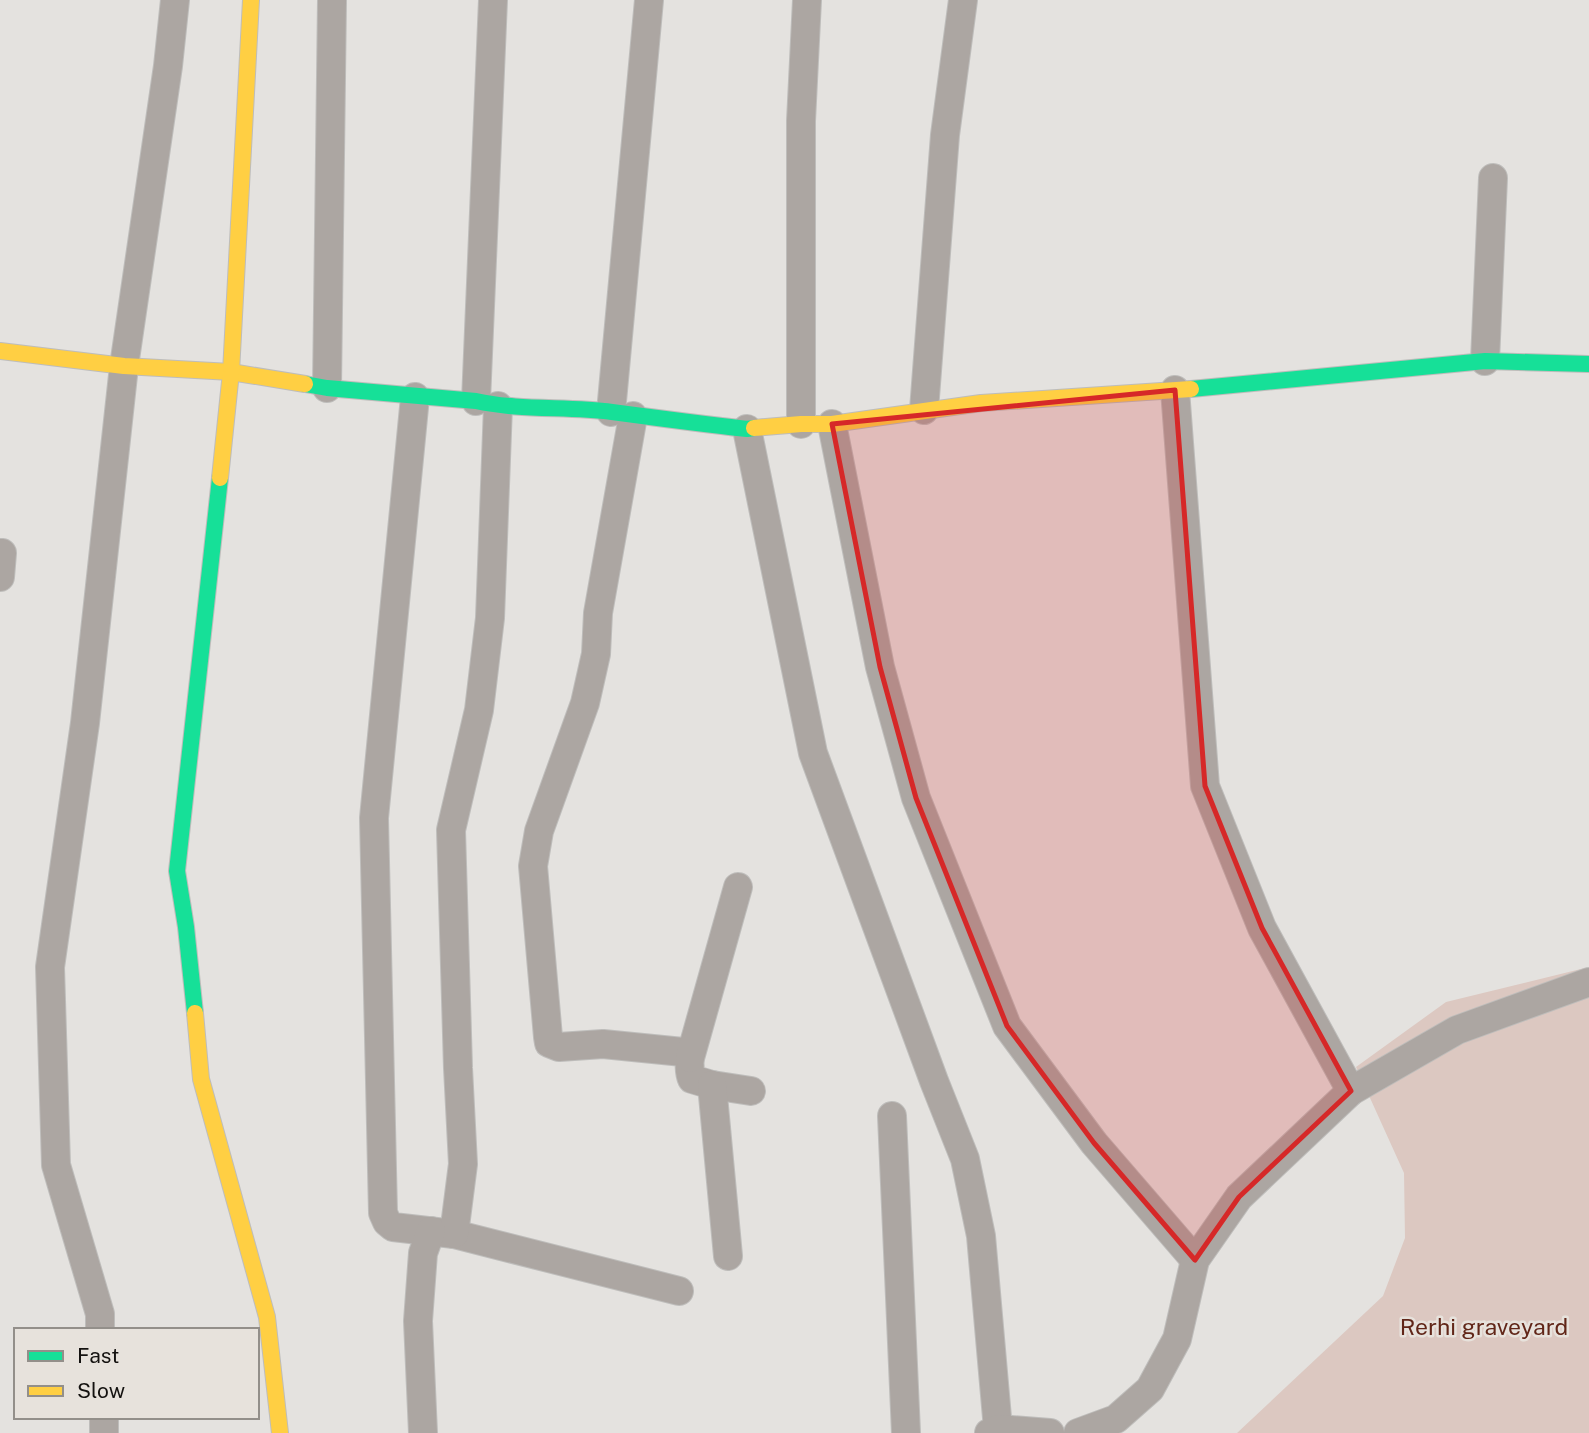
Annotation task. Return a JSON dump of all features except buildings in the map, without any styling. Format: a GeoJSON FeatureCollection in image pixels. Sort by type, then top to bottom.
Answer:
{"type":"FeatureCollection","features":[{"type":"Feature","properties":{"kind":"street"},"geometry":{"type":"LineString","coordinates":[[100,1328],[100,1314],[56,1165],[50,967],[85,723],[124,366],[175,0]]}},
{"type":"Feature","properties":{"kind":"street"},"geometry":{"type":"LineString","coordinates":[[251,0],[231,372],[177,871],[186,928],[201,1079],[267,1317],[281,1433]]}},
{"type":"Feature","properties":{"kind":"street"},"geometry":{"type":"LineString","coordinates":[[327,388],[332,0]]}},
{"type":"Feature","properties":{"kind":"street"},"geometry":{"type":"LineString","coordinates":[[423,1433],[418,1321],[423,1253],[443,1233],[463,1164],[451,830],[480,710],[490,618],[487,404],[493,0]]}},
{"type":"Feature","properties":{"kind":"street"},"geometry":{"type":"LineString","coordinates":[[649,0],[622,414],[598,613],[596,654],[585,704],[539,831],[533,866],[549,1043],[559,1047],[603,1044],[670,1050],[688,1054],[690,1058]]}},
{"type":"Feature","properties":{"kind":"street"},"geometry":{"type":"LineString","coordinates":[[801,424],[801,121],[807,0]]}},
{"type":"Feature","properties":{"kind":"street"},"geometry":{"type":"LineString","coordinates":[[924,410],[944,135],[963,0]]}},
{"type":"Feature","properties":{"kind":"street"},"geometry":{"type":"LineString","coordinates":[[1485,361],[1493,178]]}},
{"type":"Feature","properties":{"kind":"street"},"geometry":{"type":"LineString","coordinates":[[0,351],[124,366],[231,372],[327,388],[622,414],[747,429],[832,424],[981,403],[1229,386],[1485,361],[1589,364]]}},
{"type":"Feature","properties":{"kind":"street"},"geometry":{"type":"LineString","coordinates":[[1175,390],[1205,786],[1262,928],[1351,1091]]}},
{"type":"Feature","properties":{"kind":"street"},"geometry":{"type":"LineString","coordinates":[[415,397],[374,818],[383,1213],[393,1227],[443,1233],[679,1291]]}},
{"type":"Feature","properties":{"kind":"street"},"geometry":{"type":"LineString","coordinates":[[832,424],[880,667],[916,798],[1007,1026],[1094,1143],[1195,1260]]}},
{"type":"Feature","properties":{"kind":"street"},"geometry":{"type":"LineString","coordinates":[[747,429],[813,753],[929,1069],[965,1159],[981,1236],[993,1431],[1050,1433]]}},
{"type":"Feature","properties":{"kind":"street"},"geometry":{"type":"LineString","coordinates":[[738,887],[690,1058],[690,1074],[692,1079],[712,1085],[751,1091]]}},
{"type":"Feature","properties":{"kind":"street"},"geometry":{"type":"LineString","coordinates":[[1078,1433],[1116,1419],[1150,1389],[1177,1339],[1195,1260],[1238,1197],[1351,1091],[1457,1030],[1589,982]]}},
{"type":"Feature","properties":{"kind":"street"},"geometry":{"type":"LineString","coordinates":[[712,1085],[728,1256]]}},
{"type":"Feature","properties":{"kind":"street"},"geometry":{"type":"LineString","coordinates":[[892,1116],[906,1433]]}},
{"type":"Feature","properties":{"kind":"highlighted area"},"geometry":{"type":"Polygon","coordinates":[[[1175,390],[1205,786],[1262,928],[1351,1091],[1239,1197],[1195,1260],[1094,1143],[1007,1026],[916,798],[880,667],[832,424],[1175,390]]]}},
{"type":"Feature","properties":{"kind":"green space","name":"Rerhi graveyard"},"geometry":{"type":"Polygon","coordinates":[[[1589,967],[1589,1433],[1237,1433],[1383,1296],[1405,1238],[1404,1173],[1356,1067],[1446,1002],[1589,967]]]}},
{"type":"Feature","properties":{"kind":"traffic: fast"},"geometry":{"type":"LineString","coordinates":[[1191,389],[1485,361],[1589,364]]}},
{"type":"Feature","properties":{"kind":"traffic: fast"},"geometry":{"type":"LineString","coordinates":[[305,384],[510,406],[595,410],[754,428]]}},
{"type":"Feature","properties":{"kind":"traffic: fast"},"geometry":{"type":"LineString","coordinates":[[195,1013],[177,871],[220,478]]}},
{"type":"Feature","properties":{"kind":"traffic: slow"},"geometry":{"type":"LineString","coordinates":[[220,478],[231,372],[251,0]]}},
{"type":"Feature","properties":{"kind":"traffic: slow"},"geometry":{"type":"LineString","coordinates":[[0,351],[124,366],[231,372],[305,384]]}},
{"type":"Feature","properties":{"kind":"traffic: slow"},"geometry":{"type":"LineString","coordinates":[[754,428],[832,424],[981,403],[1191,389]]}},
{"type":"Feature","properties":{"kind":"traffic: slow"},"geometry":{"type":"LineString","coordinates":[[195,1013],[201,1079],[267,1317],[280,1433]]}}]}
